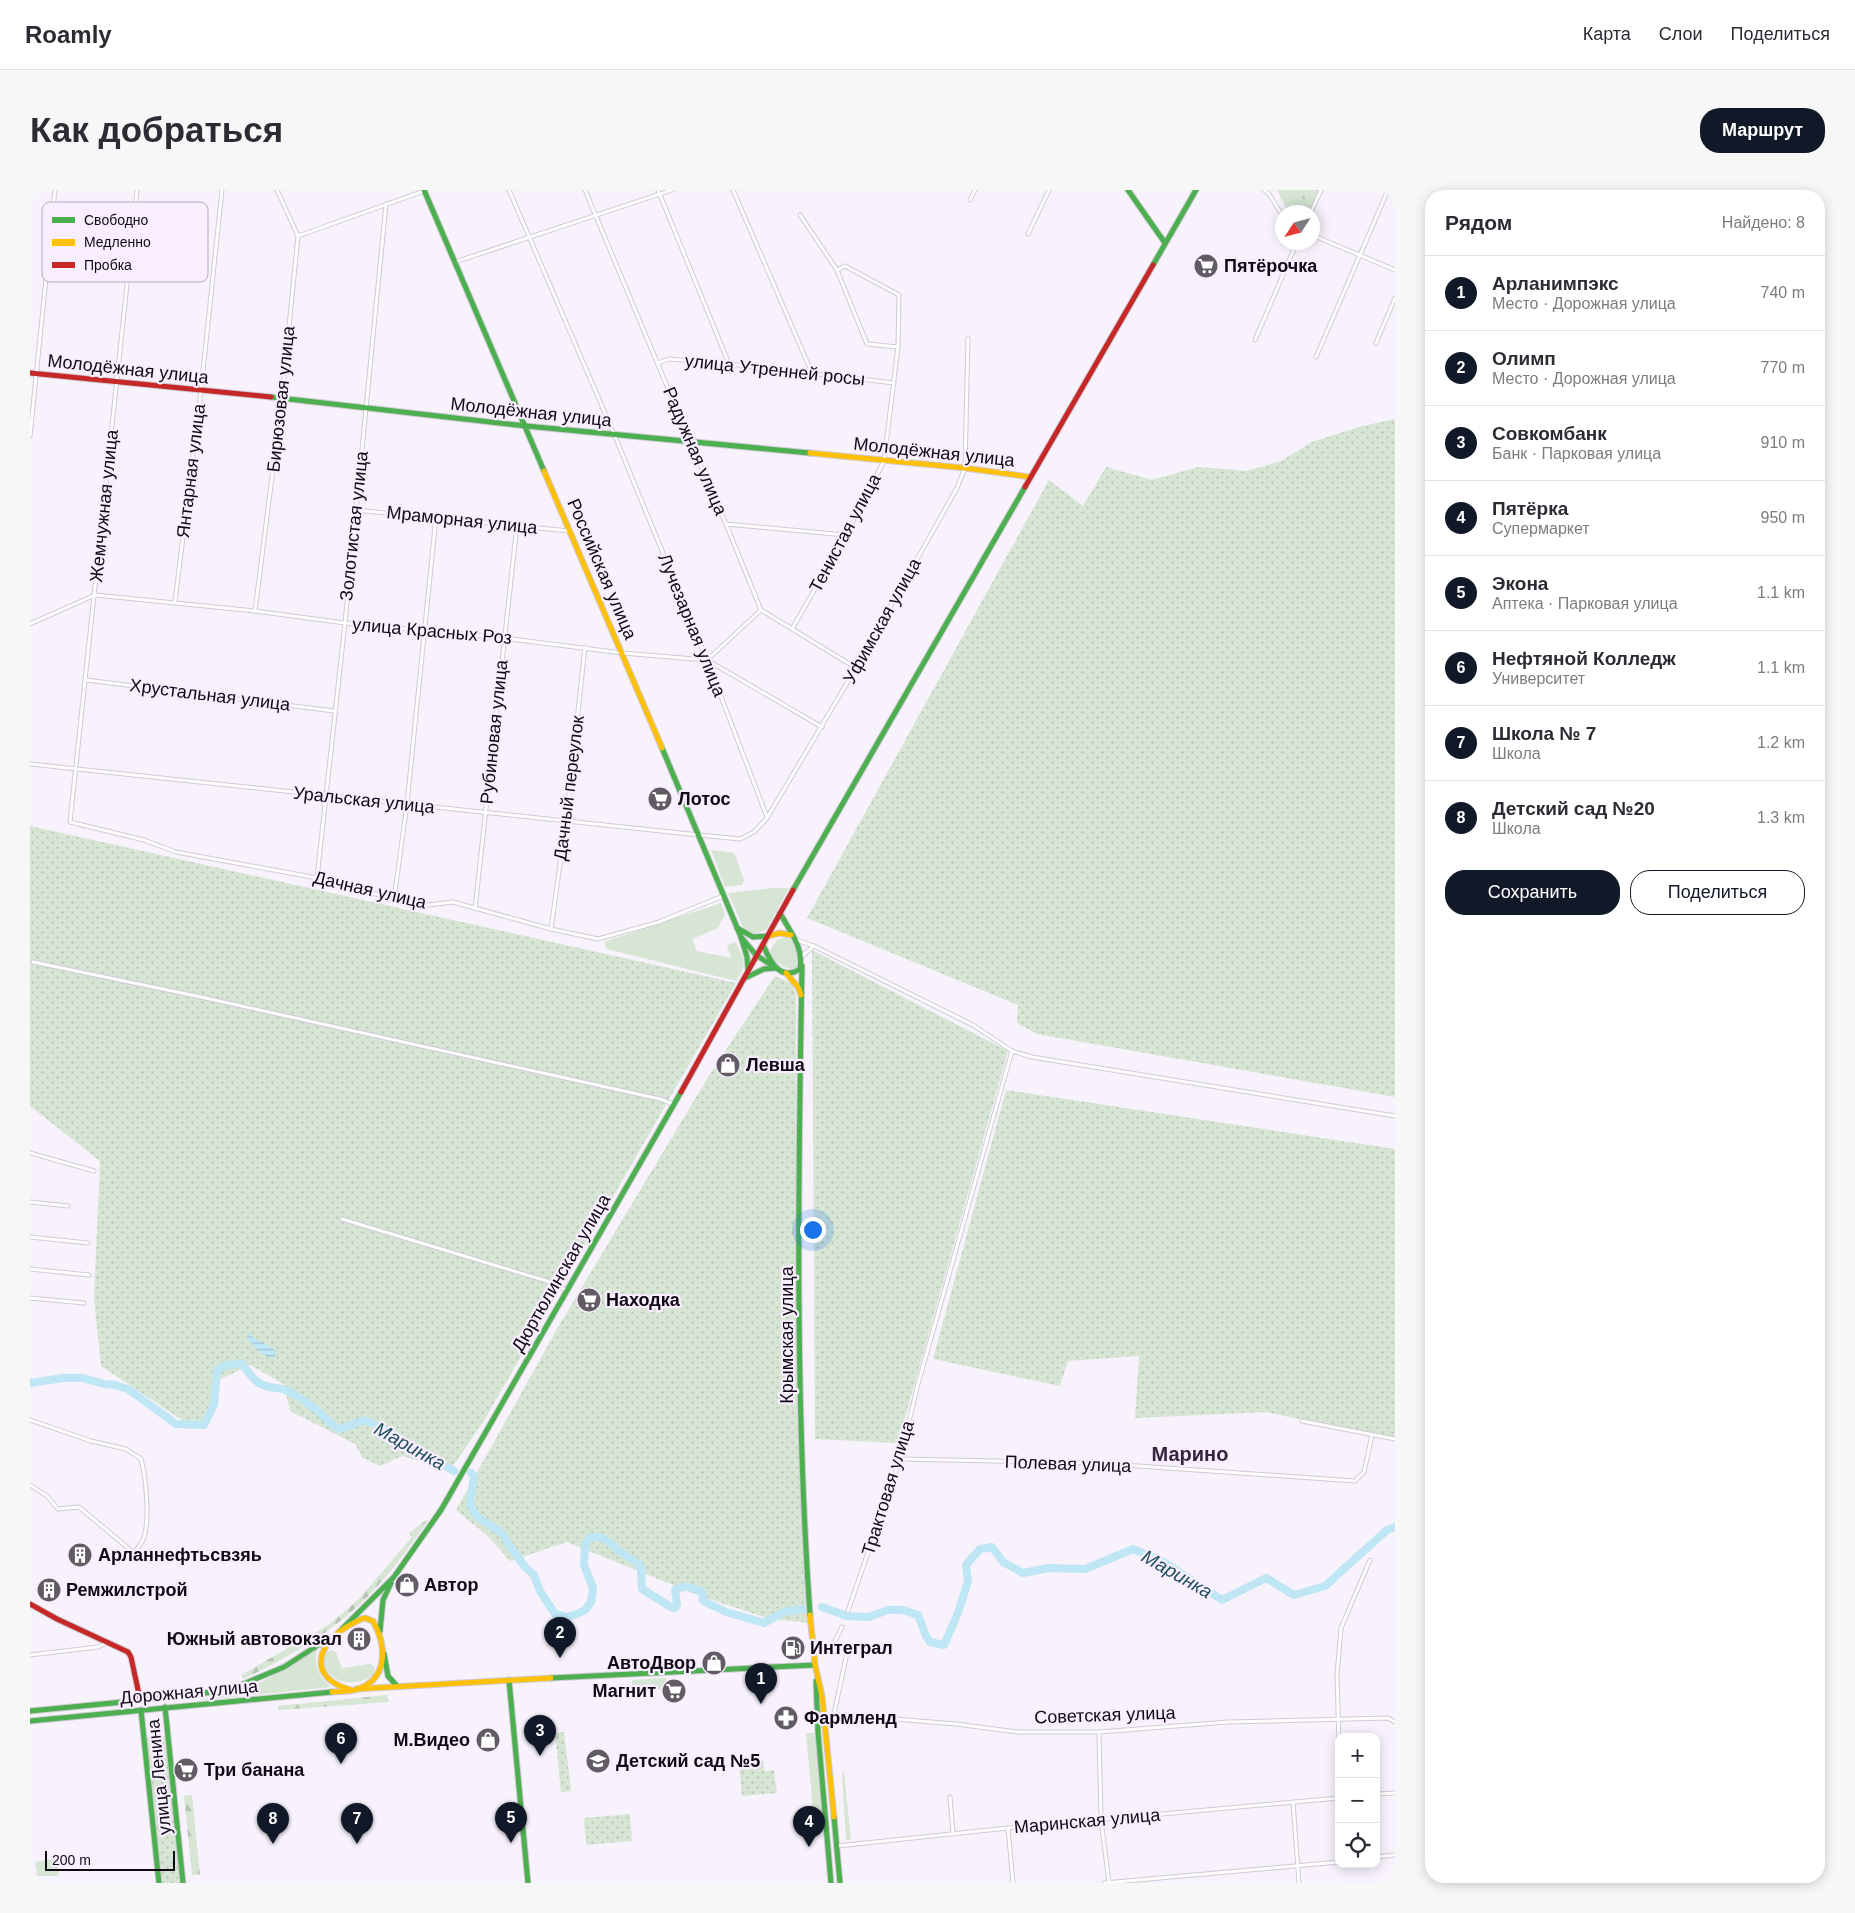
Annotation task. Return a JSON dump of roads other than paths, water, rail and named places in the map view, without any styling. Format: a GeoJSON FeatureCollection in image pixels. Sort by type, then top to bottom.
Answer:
{"type":"FeatureCollection","features":[{"type":"Feature","properties":{"kind":"main road"},"geometry":{"type":"LineString","coordinates":[[1128,190],[1165,243]]}},
{"type":"Feature","properties":{"kind":"main road"},"geometry":{"type":"LineString","coordinates":[[776,968],[770,961],[763,945],[780,912],[1196,190]]}},
{"type":"Feature","properties":{"kind":"main road","name":"Российская улица"},"geometry":{"type":"LineString","coordinates":[[424,191],[622,652],[740,937],[756,957]]}},
{"type":"Feature","properties":{"kind":"main road","name":"Молодёжная улица"},"geometry":{"type":"LineString","coordinates":[[30,373],[282,398],[526,426],[965,468],[1030,477]]}},
{"type":"Feature","properties":{"kind":"main road"},"geometry":{"type":"LineString","coordinates":[[756,957],[786,973],[793,974],[800,969],[802,950],[780,912]]}},
{"type":"Feature","properties":{"kind":"main road"},"geometry":{"type":"LineString","coordinates":[[737,928],[753,936],[768,936],[785,932],[794,938]]}},
{"type":"Feature","properties":{"kind":"main road"},"geometry":{"type":"LineString","coordinates":[[740,937],[749,969],[745,978]]}},
{"type":"Feature","properties":{"kind":"main road","name":"Дюртюлинская улица"},"geometry":{"type":"LineString","coordinates":[[394,1576],[441,1510],[763,945]]}},
{"type":"Feature","properties":{"kind":"main road","name":"Крымская улица"},"geometry":{"type":"LineString","coordinates":[[802,959],[800,1359],[804,1531],[815,1667]]}},
{"type":"Feature","properties":{"kind":"main road"},"geometry":{"type":"LineString","coordinates":[[745,978],[764,969],[776,968]]}},
{"type":"Feature","properties":{"kind":"main road"},"geometry":{"type":"LineString","coordinates":[[786,973],[798,988],[802,998]]}},
{"type":"Feature","properties":{"kind":"main road"},"geometry":{"type":"LineString","coordinates":[[394,1576],[383,1600],[380,1615],[382,1647],[388,1676],[397,1686]]}},
{"type":"Feature","properties":{"kind":"main road","name":"Дорожная улица"},"geometry":{"type":"LineString","coordinates":[[30,1711],[195,1694],[242,1685],[284,1667],[337,1633],[394,1576]]}},
{"type":"Feature","properties":{"kind":"main road"},"geometry":{"type":"LineString","coordinates":[[30,1604],[57,1619],[109,1642]]}},
{"type":"Feature","properties":{"kind":"main road"},"geometry":{"type":"LineString","coordinates":[[381,1639],[373,1621],[366,1618],[337,1633],[322,1651],[320,1663],[325,1674],[333,1683],[353,1690],[370,1681],[378,1674],[382,1663],[382,1647]]}},
{"type":"Feature","properties":{"kind":"main road","name":"улица Ленина"},"geometry":{"type":"LineString","coordinates":[[109,1642],[130,1654],[140,1699],[159,1883]]}},
{"type":"Feature","properties":{"kind":"main road"},"geometry":{"type":"LineString","coordinates":[[815,1667],[822,1696],[840,1883]]}},
{"type":"Feature","properties":{"kind":"main road"},"geometry":{"type":"LineString","coordinates":[[815,1667],[818,1732],[830,1883]]}},
{"type":"Feature","properties":{"kind":"main road","name":"Дорожная улица"},"geometry":{"type":"LineString","coordinates":[[30,1721],[397,1686],[624,1673],[815,1667]]}},
{"type":"Feature","properties":{"kind":"main road"},"geometry":{"type":"LineString","coordinates":[[509,1680],[528,1883]]}},
{"type":"Feature","properties":{"kind":"main road"},"geometry":{"type":"LineString","coordinates":[[193,1705],[190,1700],[195,1694]]}},
{"type":"Feature","properties":{"kind":"main road","name":"улица Ленина"},"geometry":{"type":"LineString","coordinates":[[164,1697],[183,1883]]}},
{"type":"Feature","properties":{"kind":"main road"},"geometry":{"type":"LineString","coordinates":[[830,1874],[840,1874]]}},
{"type":"Feature","properties":{"kind":"street","name":"Янтарная улица"},"geometry":{"type":"LineString","coordinates":[[176,602],[222,190]]}},
{"type":"Feature","properties":{"kind":"street"},"geometry":{"type":"LineString","coordinates":[[277,190],[298,236],[424,191]]}},
{"type":"Feature","properties":{"kind":"street","name":"Лучезарная улица"},"geometry":{"type":"LineString","coordinates":[[509,190],[614,434],[707,660],[767,818]]}},
{"type":"Feature","properties":{"kind":"street","name":"Радужная улица"},"geometry":{"type":"LineString","coordinates":[[585,190],[761,610]]}},
{"type":"Feature","properties":{"kind":"street"},"geometry":{"type":"LineString","coordinates":[[455,263],[595,216],[659,192],[672,190]]}},
{"type":"Feature","properties":{"kind":"street"},"geometry":{"type":"LineString","coordinates":[[733,190],[812,374]]}},
{"type":"Feature","properties":{"kind":"street"},"geometry":{"type":"LineString","coordinates":[[970,200],[976,190]]}},
{"type":"Feature","properties":{"kind":"street"},"geometry":{"type":"LineString","coordinates":[[1028,234],[1049,190]]}},
{"type":"Feature","properties":{"kind":"street"},"geometry":{"type":"LineString","coordinates":[[1264,190],[1276,205]]}},
{"type":"Feature","properties":{"kind":"street"},"geometry":{"type":"LineString","coordinates":[[1314,205],[1321,190]]}},
{"type":"Feature","properties":{"kind":"street"},"geometry":{"type":"LineString","coordinates":[[1316,357],[1388,190]]}},
{"type":"Feature","properties":{"kind":"street"},"geometry":{"type":"LineString","coordinates":[[659,192],[729,364]]}},
{"type":"Feature","properties":{"kind":"street","name":"Золотистая улица"},"geometry":{"type":"LineString","coordinates":[[317,878],[345,624],[386,204]]}},
{"type":"Feature","properties":{"kind":"street"},"geometry":{"type":"LineString","coordinates":[[800,215],[837,270],[867,344],[898,347]]}},
{"type":"Feature","properties":{"kind":"street","name":"Бирюзовая улица"},"geometry":{"type":"LineString","coordinates":[[255,611],[282,398],[298,236]]}},
{"type":"Feature","properties":{"kind":"street"},"geometry":{"type":"LineString","coordinates":[[1320,238],[1395,270]]}},
{"type":"Feature","properties":{"kind":"street"},"geometry":{"type":"LineString","coordinates":[[1255,340],[1294,250]]}},
{"type":"Feature","properties":{"kind":"street","name":"Тенистая улица"},"geometry":{"type":"LineString","coordinates":[[792,629],[846,535],[884,461],[894,383],[898,347],[899,295],[845,266],[837,270]]}},
{"type":"Feature","properties":{"kind":"street"},"geometry":{"type":"LineString","coordinates":[[30,436],[46,282]]}},
{"type":"Feature","properties":{"kind":"street","name":"Жемчужная улица"},"geometry":{"type":"LineString","coordinates":[[70,822],[96,595],[127,282]]}},
{"type":"Feature","properties":{"kind":"street"},"geometry":{"type":"LineString","coordinates":[[1376,343],[1395,298]]}},
{"type":"Feature","properties":{"kind":"street","name":"Уфимская улица"},"geometry":{"type":"LineString","coordinates":[[699,835],[740,839],[754,832],[767,818],[856,668],[957,488],[965,468],[968,338]]}},
{"type":"Feature","properties":{"kind":"street","name":"улица Утренней росы"},"geometry":{"type":"LineString","coordinates":[[658,363],[669,359],[729,364],[894,383]]}},
{"type":"Feature","properties":{"kind":"street","name":"Мраморная улица"},"geometry":{"type":"LineString","coordinates":[[355,510],[570,531]]}},
{"type":"Feature","properties":{"kind":"street"},"geometry":{"type":"LineString","coordinates":[[394,899],[407,804],[423,630],[436,517]]}},
{"type":"Feature","properties":{"kind":"street"},"geometry":{"type":"LineString","coordinates":[[726,524],[846,535]]}},
{"type":"Feature","properties":{"kind":"street","name":"Рубиновая улица"},"geometry":{"type":"LineString","coordinates":[[475,909],[516,525]]}},
{"type":"Feature","properties":{"kind":"street","name":"улица Красных Роз"},"geometry":{"type":"LineString","coordinates":[[30,624],[96,595],[255,611],[345,624],[423,630],[707,660],[822,727]]}},
{"type":"Feature","properties":{"kind":"street"},"geometry":{"type":"LineString","coordinates":[[707,660],[761,610],[856,668]]}},
{"type":"Feature","properties":{"kind":"street","name":"Дачный переулок"},"geometry":{"type":"LineString","coordinates":[[551,929],[566,822],[585,647]]}},
{"type":"Feature","properties":{"kind":"street","name":"Хрустальная улица"},"geometry":{"type":"LineString","coordinates":[[86,680],[334,711]]}},
{"type":"Feature","properties":{"kind":"street","name":"Уральская улица"},"geometry":{"type":"LineString","coordinates":[[30,764],[699,835]]}},
{"type":"Feature","properties":{"kind":"street","name":"Дачная улица"},"geometry":{"type":"LineString","coordinates":[[70,822],[144,840],[176,852],[317,878],[394,899],[428,905],[453,902],[551,929],[598,939],[659,922],[723,896]]}},
{"type":"Feature","properties":{"kind":"street"},"geometry":{"type":"LineString","coordinates":[[794,938],[814,946],[972,1025],[1012,1051],[1032,1057],[1395,1116]]}},
{"type":"Feature","properties":{"kind":"street"},"geometry":{"type":"LineString","coordinates":[[802,959],[814,946]]}},
{"type":"Feature","properties":{"kind":"street"},"geometry":{"type":"LineString","coordinates":[[33,962],[403,1041],[660,1099],[672,1104]]}},
{"type":"Feature","properties":{"kind":"street","name":"Трактовая улица"},"geometry":{"type":"LineString","coordinates":[[848,1611],[900,1460],[924,1365],[1012,1051]]}},
{"type":"Feature","properties":{"kind":"street"},"geometry":{"type":"LineString","coordinates":[[30,1153],[94,1171]]}},
{"type":"Feature","properties":{"kind":"street"},"geometry":{"type":"LineString","coordinates":[[30,1202],[68,1206]]}},
{"type":"Feature","properties":{"kind":"street"},"geometry":{"type":"LineString","coordinates":[[342,1220],[550,1282],[566,1290]]}},
{"type":"Feature","properties":{"kind":"street"},"geometry":{"type":"LineString","coordinates":[[30,1237],[88,1242]]}},
{"type":"Feature","properties":{"kind":"street"},"geometry":{"type":"LineString","coordinates":[[30,1269],[89,1275]]}},
{"type":"Feature","properties":{"kind":"street"},"geometry":{"type":"LineString","coordinates":[[30,1298],[84,1303]]}},
{"type":"Feature","properties":{"kind":"street"},"geometry":{"type":"LineString","coordinates":[[30,1420],[91,1441],[126,1449],[141,1459],[145,1474],[146,1522],[144,1538],[134,1553],[79,1507],[58,1509],[47,1496],[30,1485]]}},
{"type":"Feature","properties":{"kind":"street"},"geometry":{"type":"LineString","coordinates":[[1302,1421],[1395,1439]]}},
{"type":"Feature","properties":{"kind":"street","name":"Полевая улица"},"geometry":{"type":"LineString","coordinates":[[900,1460],[1095,1463],[1355,1481],[1364,1472],[1372,1435]]}},
{"type":"Feature","properties":{"kind":"street"},"geometry":{"type":"LineString","coordinates":[[1338,1733],[1337,1675],[1342,1628],[1370,1560]]}},
{"type":"Feature","properties":{"kind":"street"},"geometry":{"type":"LineString","coordinates":[[834,1714],[848,1648],[833,1644],[842,1627]]}},
{"type":"Feature","properties":{"kind":"street"},"geometry":{"type":"LineString","coordinates":[[30,1655],[98,1647],[109,1642]]}},
{"type":"Feature","properties":{"kind":"street","name":"Советская улица"},"geometry":{"type":"LineString","coordinates":[[824,1716],[834,1714],[953,1724],[1017,1732],[1099,1732],[1228,1722],[1337,1719],[1388,1718],[1395,1722]]}},
{"type":"Feature","properties":{"kind":"street"},"geometry":{"type":"LineString","coordinates":[[1099,1732],[1101,1820],[1109,1882]]}},
{"type":"Feature","properties":{"kind":"street"},"geometry":{"type":"LineString","coordinates":[[1380,1794],[1395,1793]]}},
{"type":"Feature","properties":{"kind":"street"},"geometry":{"type":"LineString","coordinates":[[950,1797],[953,1834]]}},
{"type":"Feature","properties":{"kind":"street","name":"Маринская улица"},"geometry":{"type":"LineString","coordinates":[[836,1846],[1008,1828],[1335,1798]]}},
{"type":"Feature","properties":{"kind":"street"},"geometry":{"type":"LineString","coordinates":[[1292,1802],[1299,1883]]}},
{"type":"Feature","properties":{"kind":"street"},"geometry":{"type":"LineString","coordinates":[[1008,1828],[1013,1883]]}},
{"type":"Feature","properties":{"kind":"street"},"geometry":{"type":"LineString","coordinates":[[1380,1857],[1395,1855]]}},
{"type":"Feature","properties":{"kind":"street"},"geometry":{"type":"LineString","coordinates":[[1104,1883],[1335,1862]]}},
{"type":"Feature","properties":{"kind":"water"},"geometry":{"type":"Polygon","coordinates":[[[248,1333],[276,1351],[275,1358],[265,1355],[251,1344],[246,1336],[248,1333]]]}},
{"type":"Feature","properties":{"kind":"waterway","name":"Маринка"},"geometry":{"type":"LineString","coordinates":[[30,1383],[63,1378],[83,1378],[115,1385],[128,1389],[176,1424],[204,1425],[214,1405],[217,1370],[224,1366],[241,1363],[259,1383],[294,1394],[317,1410],[336,1427],[340,1429],[365,1420],[392,1433],[404,1443],[454,1471]]}},
{"type":"Feature","properties":{"kind":"waterway","name":"Маринка"},"geometry":{"type":"LineString","coordinates":[[471,1473],[474,1476],[470,1503],[475,1514],[501,1532],[526,1568],[534,1575],[540,1591],[555,1614],[567,1617],[577,1614],[585,1610],[591,1602],[593,1588],[584,1565],[585,1544],[591,1537],[601,1537],[639,1564],[642,1589],[671,1607],[675,1608],[677,1604],[675,1590],[685,1587],[702,1592],[703,1601],[726,1612],[764,1623],[784,1612],[802,1609]]}},
{"type":"Feature","properties":{"kind":"waterway","name":"Маринка"},"geometry":{"type":"LineString","coordinates":[[822,1607],[847,1616],[869,1617],[888,1610],[903,1610],[918,1615],[930,1642],[944,1645],[958,1613],[968,1581],[966,1565],[980,1549],[992,1547],[1003,1562],[1023,1573],[1049,1568],[1085,1569],[1133,1549],[1164,1562],[1222,1600],[1266,1578],[1294,1595],[1325,1586],[1387,1530],[1395,1527]]}},
{"type":"Feature","properties":{"kind":"place","name":"Пятёрочка"},"geometry":{"type":"Point","coordinates":[1206,266]}},
{"type":"Feature","properties":{"kind":"place","name":"Лотос"},"geometry":{"type":"Point","coordinates":[660,799]}},
{"type":"Feature","properties":{"kind":"place","name":"Левша"},"geometry":{"type":"Point","coordinates":[728,1065]}},
{"type":"Feature","properties":{"kind":"place","name":"Находка"},"geometry":{"type":"Point","coordinates":[589,1300]}},
{"type":"Feature","properties":{"kind":"place","name":"Арланнефтьсвзяь"},"geometry":{"type":"Point","coordinates":[80,1555]}},
{"type":"Feature","properties":{"kind":"place","name":"Автор"},"geometry":{"type":"Point","coordinates":[407,1585]}},
{"type":"Feature","properties":{"kind":"place","name":"Ремжилстрой"},"geometry":{"type":"Point","coordinates":[49,1590]}},
{"type":"Feature","properties":{"kind":"place","name":"Южный автовокзал"},"geometry":{"type":"Point","coordinates":[359,1639]}},
{"type":"Feature","properties":{"kind":"place","name":"Интеграл"},"geometry":{"type":"Point","coordinates":[793,1648]}},
{"type":"Feature","properties":{"kind":"place","name":"Олимп"},"geometry":{"type":"Point","coordinates":[560,1658]}},
{"type":"Feature","properties":{"kind":"place","name":"АвтоДвор"},"geometry":{"type":"Point","coordinates":[714,1663]}},
{"type":"Feature","properties":{"kind":"place","name":"Магнит"},"geometry":{"type":"Point","coordinates":[674,1691]}},
{"type":"Feature","properties":{"kind":"place","name":"Арланимпэкс"},"geometry":{"type":"Point","coordinates":[761,1704]}},
{"type":"Feature","properties":{"kind":"place","name":"Фармленд"},"geometry":{"type":"Point","coordinates":[786,1718]}},
{"type":"Feature","properties":{"kind":"place","name":"М.Видео"},"geometry":{"type":"Point","coordinates":[488,1740]}},
{"type":"Feature","properties":{"kind":"place","name":"Совкомбанк"},"geometry":{"type":"Point","coordinates":[540,1756]}},
{"type":"Feature","properties":{"kind":"place","name":"Детский сад №5"},"geometry":{"type":"Point","coordinates":[598,1761]}},
{"type":"Feature","properties":{"kind":"place","name":"Нефтяной Колледж"},"geometry":{"type":"Point","coordinates":[341,1764]}},
{"type":"Feature","properties":{"kind":"place","name":"Три банана"},"geometry":{"type":"Point","coordinates":[186,1770]}},
{"type":"Feature","properties":{"kind":"place","name":"Экона"},"geometry":{"type":"Point","coordinates":[511,1843]}},
{"type":"Feature","properties":{"kind":"place","name":"Детский сад №20"},"geometry":{"type":"Point","coordinates":[273,1844]}},
{"type":"Feature","properties":{"kind":"place","name":"Школа № 7"},"geometry":{"type":"Point","coordinates":[357,1844]}},
{"type":"Feature","properties":{"kind":"place","name":"Пятёрка"},"geometry":{"type":"Point","coordinates":[809,1847]}},
{"type":"Feature","properties":{"kind":"district","name":"Марино"},"geometry":{"type":"Point","coordinates":[1190,1454]}}]}
